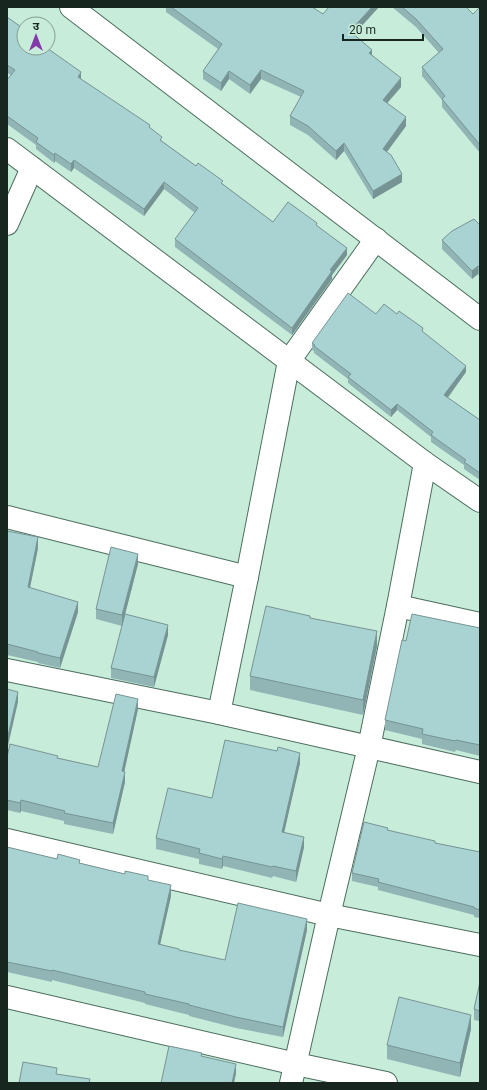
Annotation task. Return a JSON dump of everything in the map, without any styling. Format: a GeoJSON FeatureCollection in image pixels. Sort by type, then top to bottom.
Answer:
{"type":"FeatureCollection","features":[{"type":"Feature","properties":{"kind":"street"},"geometry":{"type":"LineString","coordinates":[[70,7],[480,318]]}},
{"type":"Feature","properties":{"kind":"street"},"geometry":{"type":"LineString","coordinates":[[7,149],[425,463],[480,501]]}},
{"type":"Feature","properties":{"kind":"street"},"geometry":{"type":"LineString","coordinates":[[7,224],[32,168]]}},
{"type":"Feature","properties":{"kind":"street"},"geometry":{"type":"LineString","coordinates":[[219,713],[289,361],[376,239]]}},
{"type":"Feature","properties":{"kind":"street"},"geometry":{"type":"LineString","coordinates":[[294,1074],[329,915],[369,747],[425,463]]}},
{"type":"Feature","properties":{"kind":"street"},"geometry":{"type":"LineString","coordinates":[[7,517],[247,577]]}},
{"type":"Feature","properties":{"kind":"street"},"geometry":{"type":"LineString","coordinates":[[398,606],[480,624]]}},
{"type":"Feature","properties":{"kind":"street"},"geometry":{"type":"LineString","coordinates":[[7,670],[219,713],[480,772]]}},
{"type":"Feature","properties":{"kind":"street"},"geometry":{"type":"LineString","coordinates":[[7,840],[329,915],[480,945]]}},
{"type":"Feature","properties":{"kind":"street"},"geometry":{"type":"LineString","coordinates":[[7,997],[294,1074],[386,1083]]}},
{"type":"Feature","properties":{"kind":"building"},"geometry":{"type":"Polygon","coordinates":[[[171,7],[312,7],[323,14],[329,7],[372,7],[350,31],[372,50],[369,53],[401,78],[383,100],[406,117],[383,149],[391,155],[402,174],[373,191],[344,143],[336,151],[308,126],[290,116],[304,91],[261,70],[250,85],[229,71],[221,83],[203,71],[222,44],[171,7]]]}},
{"type":"Feature","properties":{"kind":"building"},"geometry":{"type":"Polygon","coordinates":[[[402,7],[466,7],[473,14],[480,7],[480,145],[442,99],[445,96],[422,67],[443,49],[416,19],[402,7]]]}},
{"type":"Feature","properties":{"kind":"building"},"geometry":{"type":"Polygon","coordinates":[[[7,17],[16,23],[16,56],[56,56],[56,54],[81,72],[78,77],[150,125],[149,127],[162,137],[160,140],[196,166],[198,163],[223,181],[221,183],[273,222],[288,202],[317,223],[316,225],[347,248],[330,270],[332,271],[292,328],[175,239],[198,208],[164,182],[144,209],[74,160],[71,164],[55,153],[54,155],[36,142],[38,138],[7,116],[7,80],[15,70],[7,65],[7,17]]]}},
{"type":"Feature","properties":{"kind":"building"},"geometry":{"type":"Polygon","coordinates":[[[474,219],[480,225],[480,268],[478,266],[472,271],[442,240],[452,231],[474,219]]]}},
{"type":"Feature","properties":{"kind":"building"},"geometry":{"type":"Polygon","coordinates":[[[348,293],[376,314],[384,304],[397,314],[399,311],[423,328],[422,331],[466,366],[444,395],[480,420],[480,473],[464,462],[466,460],[431,435],[433,432],[397,404],[391,410],[348,377],[351,374],[314,346],[315,345],[312,343],[348,293]]]}},
{"type":"Feature","properties":{"kind":"building"},"geometry":{"type":"Polygon","coordinates":[[[7,531],[38,537],[28,587],[78,602],[60,658],[7,644],[7,531]]]}},
{"type":"Feature","properties":{"kind":"building"},"geometry":{"type":"Polygon","coordinates":[[[111,547],[138,554],[122,615],[96,609],[111,547]]]}},
{"type":"Feature","properties":{"kind":"building"},"geometry":{"type":"Polygon","coordinates":[[[266,606],[310,616],[310,618],[377,631],[363,700],[250,676],[266,606]]]}},
{"type":"Feature","properties":{"kind":"building"},"geometry":{"type":"Polygon","coordinates":[[[125,614],[168,625],[154,677],[111,668],[125,614]]]}},
{"type":"Feature","properties":{"kind":"building"},"geometry":{"type":"Polygon","coordinates":[[[412,614],[480,628],[480,745],[422,734],[423,729],[385,720],[402,640],[406,641],[412,614]]]}},
{"type":"Feature","properties":{"kind":"building"},"geometry":{"type":"Polygon","coordinates":[[[7,689],[18,692],[7,740],[7,689]]]}},
{"type":"Feature","properties":{"kind":"building"},"geometry":{"type":"Polygon","coordinates":[[[116,694],[138,699],[122,771],[125,772],[113,823],[64,813],[65,811],[21,800],[20,803],[7,800],[7,757],[10,744],[58,756],[57,758],[98,767],[116,694]]]}},
{"type":"Feature","properties":{"kind":"building"},"geometry":{"type":"Polygon","coordinates":[[[225,740],[277,751],[278,747],[300,753],[282,832],[304,837],[296,871],[223,856],[222,859],[199,853],[200,849],[156,838],[168,788],[212,798],[225,740]]]}},
{"type":"Feature","properties":{"kind":"building"},"geometry":{"type":"Polygon","coordinates":[[[364,822],[388,828],[387,830],[435,841],[435,843],[480,852],[480,910],[474,907],[378,882],[379,879],[352,873],[364,822]]]}},
{"type":"Feature","properties":{"kind":"building"},"geometry":{"type":"Polygon","coordinates":[[[7,847],[57,859],[58,854],[80,860],[79,863],[125,874],[125,871],[148,876],[148,880],[171,885],[158,944],[179,950],[225,960],[238,903],[307,919],[283,1027],[236,1017],[145,994],[145,992],[52,970],[7,962],[7,847]]]}},
{"type":"Feature","properties":{"kind":"building"},"geometry":{"type":"Polygon","coordinates":[[[480,982],[480,1011],[474,1009],[480,982]]]}},
{"type":"Feature","properties":{"kind":"building"},"geometry":{"type":"Polygon","coordinates":[[[399,997],[471,1015],[460,1063],[387,1045],[399,997]]]}},
{"type":"Feature","properties":{"kind":"building"},"geometry":{"type":"Polygon","coordinates":[[[169,1046],[202,1053],[201,1056],[236,1064],[232,1083],[161,1083],[169,1046]]]}},
{"type":"Feature","properties":{"kind":"building"},"geometry":{"type":"Polygon","coordinates":[[[23,1062],[57,1068],[56,1074],[90,1079],[89,1083],[19,1083],[23,1062]]]}}]}
